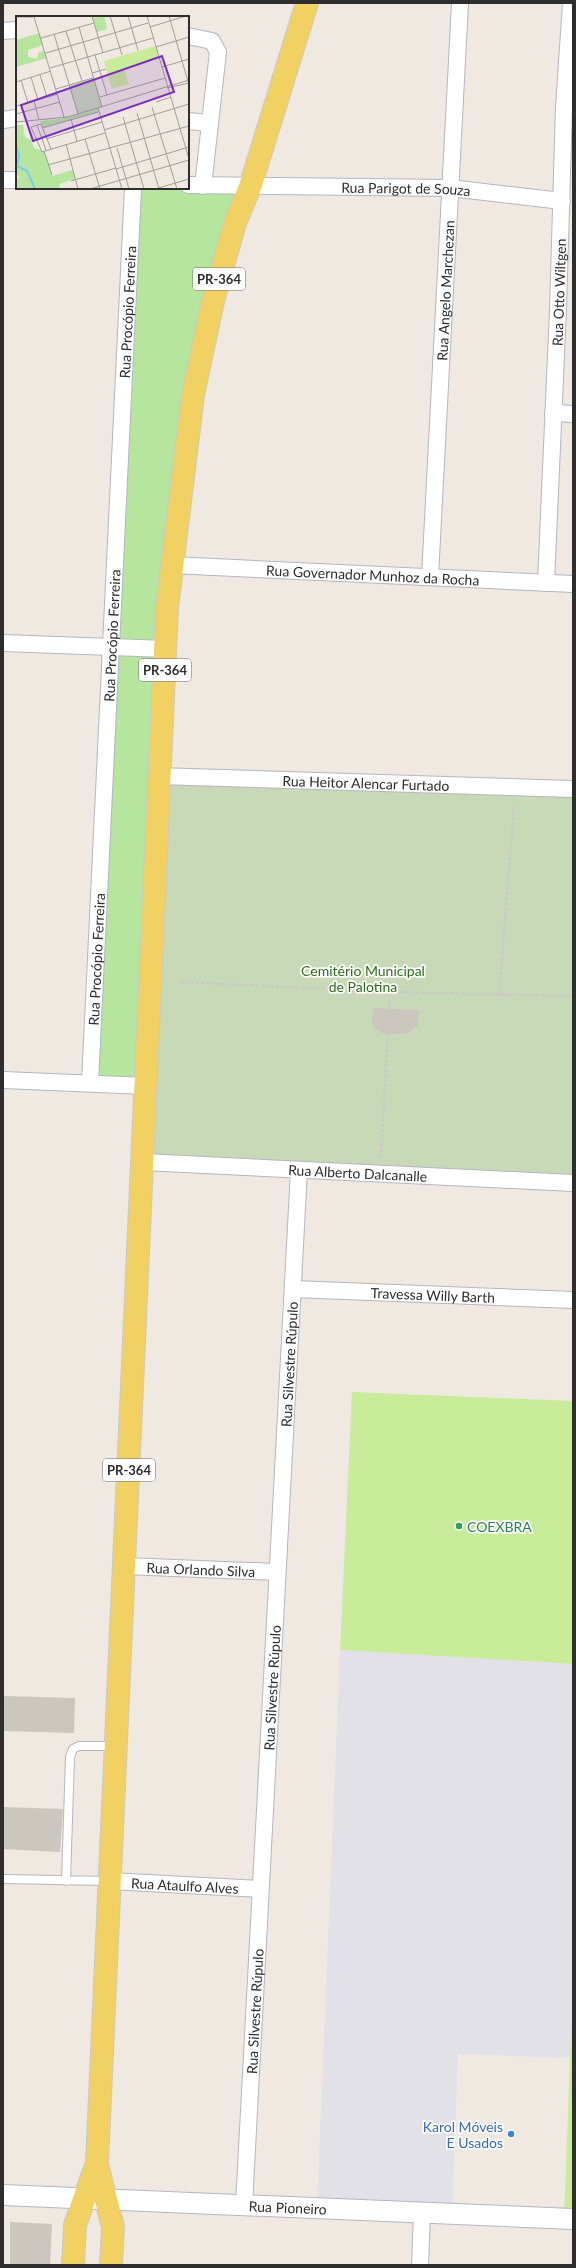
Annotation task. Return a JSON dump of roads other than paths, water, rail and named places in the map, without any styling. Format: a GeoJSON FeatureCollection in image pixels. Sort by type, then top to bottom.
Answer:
{"type":"FeatureCollection","features":[{"type":"Feature","properties":{"kind":"main road","name":"PR-364"},"geometry":{"type":"LineString","coordinates":[[95,2199],[143,1162],[158,776],[166,650],[167,608],[193,395],[219,280],[235,223],[250,187],[308,3]]}},
{"type":"Feature","properties":{"kind":"main road"},"geometry":{"type":"LineString","coordinates":[[73,2265],[75,2225],[95,2199],[113,2227],[111,2265]]}},
{"type":"Feature","properties":{"kind":"street","name":"Rua Angelo Marchezan"},"geometry":{"type":"LineString","coordinates":[[430,578],[460,3]]}},
{"type":"Feature","properties":{"kind":"street","name":"Rua Otto Wiltgen"},"geometry":{"type":"LineString","coordinates":[[546,582],[553,413],[566,265],[562,201],[568,108],[571,3]]}},
{"type":"Feature","properties":{"kind":"street"},"geometry":{"type":"LineString","coordinates":[[3,31],[16,30]]}},
{"type":"Feature","properties":{"kind":"street"},"geometry":{"type":"LineString","coordinates":[[189,36],[212,41],[218,52],[209,123],[196,186]]}},
{"type":"Feature","properties":{"kind":"street"},"geometry":{"type":"LineString","coordinates":[[3,120],[16,118]]}},
{"type":"Feature","properties":{"kind":"street"},"geometry":{"type":"LineString","coordinates":[[189,121],[209,123]]}},
{"type":"Feature","properties":{"kind":"street"},"geometry":{"type":"LineString","coordinates":[[3,180],[16,180]]}},
{"type":"Feature","properties":{"kind":"street","name":"Rua Parigot de Souza"},"geometry":{"type":"LineString","coordinates":[[196,186],[450,188],[562,201]]}},
{"type":"Feature","properties":{"kind":"street","name":"Rua Procópio Ferreira"},"geometry":{"type":"LineString","coordinates":[[90,1083],[133,189]]}},
{"type":"Feature","properties":{"kind":"street"},"geometry":{"type":"LineString","coordinates":[[553,413],[573,414]]}},
{"type":"Feature","properties":{"kind":"street","name":"Rua Governador Munhoz da Rocha"},"geometry":{"type":"LineString","coordinates":[[172,565],[573,584]]}},
{"type":"Feature","properties":{"kind":"street"},"geometry":{"type":"LineString","coordinates":[[3,643],[166,650]]}},
{"type":"Feature","properties":{"kind":"street","name":"Rua Heitor Alencar Furtado"},"geometry":{"type":"LineString","coordinates":[[158,776],[573,789]]}},
{"type":"Feature","properties":{"kind":"street"},"geometry":{"type":"LineString","coordinates":[[3,1080],[146,1086]]}},
{"type":"Feature","properties":{"kind":"street","name":"Rua Alberto Dalcanalle"},"geometry":{"type":"LineString","coordinates":[[143,1162],[573,1183]]}},
{"type":"Feature","properties":{"kind":"street","name":"Rua Silvestre Rúpulo"},"geometry":{"type":"LineString","coordinates":[[244,2205],[299,1170]]}},
{"type":"Feature","properties":{"kind":"street","name":"Travessa Willy Barth"},"geometry":{"type":"LineString","coordinates":[[293,1289],[573,1300]]}},
{"type":"Feature","properties":{"kind":"street","name":"Rua Orlando Silva"},"geometry":{"type":"LineString","coordinates":[[125,1566],[278,1572]]}},
{"type":"Feature","properties":{"kind":"street","name":"Rua Ataulfo Alves"},"geometry":{"type":"LineString","coordinates":[[109,1881],[260,1889]]}},
{"type":"Feature","properties":{"kind":"street","name":"Rua Pioneiro"},"geometry":{"type":"LineString","coordinates":[[3,2195],[573,2219]]}},
{"type":"Feature","properties":{"kind":"street"},"geometry":{"type":"LineString","coordinates":[[420,2265],[422,2213]]}},
{"type":"Feature","properties":{"kind":"lane"},"geometry":{"type":"LineString","coordinates":[[66,1881],[70,1757],[73,1749],[79,1746],[115,1746]]}},
{"type":"Feature","properties":{"kind":"lane"},"geometry":{"type":"LineString","coordinates":[[3,1879],[109,1881]]}},
{"type":"Feature","properties":{"kind":"place","name":"COEXBRA"},"geometry":{"type":"Point","coordinates":[459,1526]}},
{"type":"Feature","properties":{"kind":"place","name":"Karol Móveis E Usados"},"geometry":{"type":"Point","coordinates":[511,2134]}},
{"type":"Feature","properties":{"kind":"park label","name":"Cemitério Municipal de Palotina"},"geometry":{"type":"Point","coordinates":[363,978]}}]}
